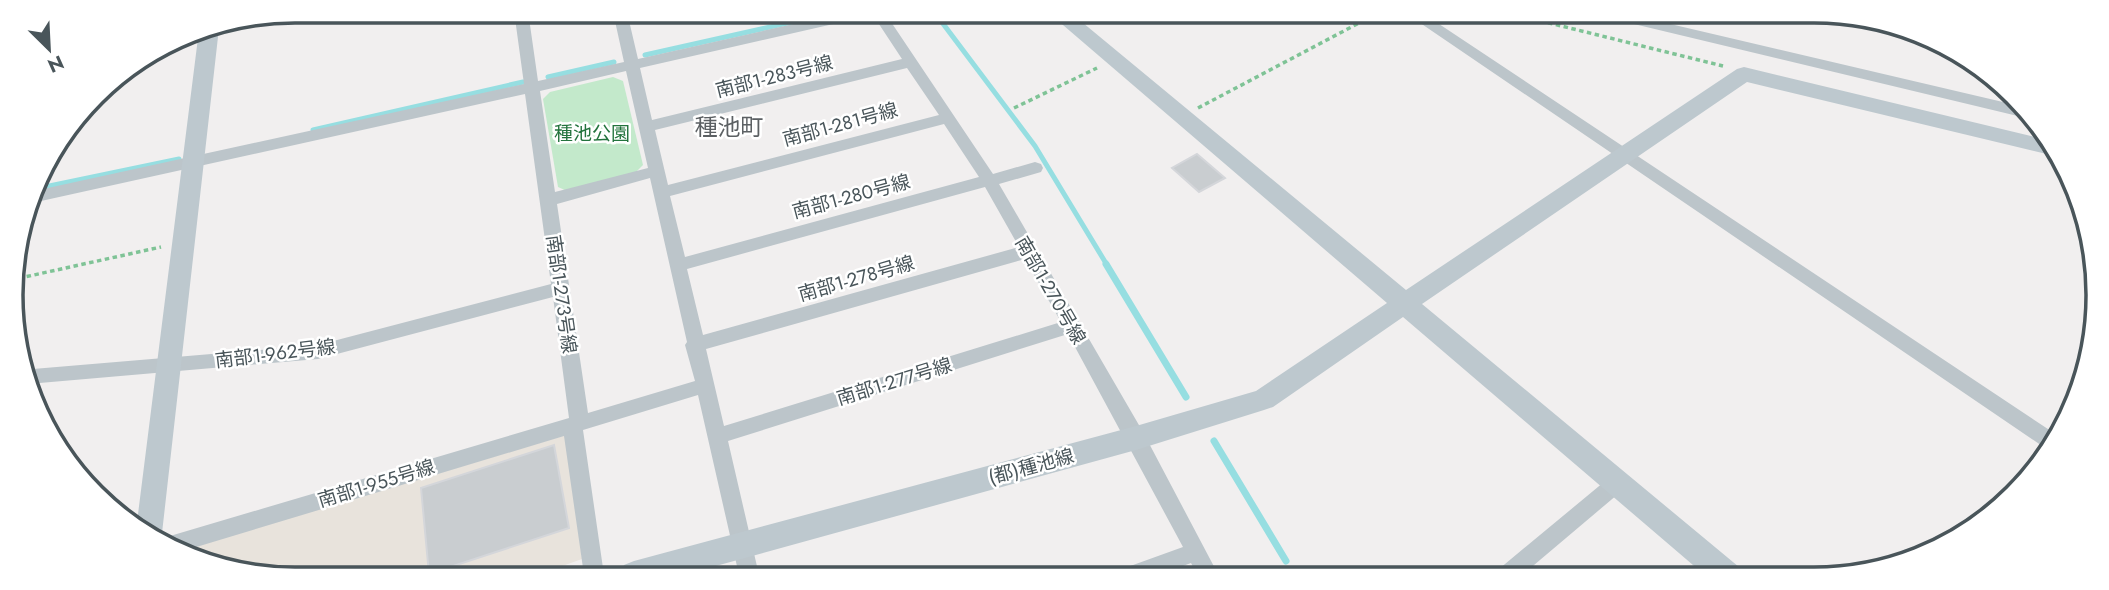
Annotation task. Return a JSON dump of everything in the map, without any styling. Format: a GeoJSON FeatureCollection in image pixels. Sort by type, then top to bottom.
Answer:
{"type":"FeatureCollection","features":[{"type":"Feature","properties":{"kind":"street","name":"南部1-273号線"},"geometry":{"type":"LineString","coordinates":[[524,23],[580,423],[573,432],[593,567]]}},
{"type":"Feature","properties":{"kind":"street"},"geometry":{"type":"LineString","coordinates":[[622,23],[694,345],[747,567]]}},
{"type":"Feature","properties":{"kind":"street"},"geometry":{"type":"LineString","coordinates":[[41,195],[192,164],[820,23]]}},
{"type":"Feature","properties":{"kind":"street","name":"南部1-270号線"},"geometry":{"type":"LineString","coordinates":[[885,23],[989,180],[1136,438],[1204,567]]}},
{"type":"Feature","properties":{"kind":"street"},"geometry":{"type":"LineString","coordinates":[[1071,23],[1717,567]]}},
{"type":"Feature","properties":{"kind":"street"},"geometry":{"type":"LineString","coordinates":[[1427,23],[2046,438]]}},
{"type":"Feature","properties":{"kind":"street"},"geometry":{"type":"LineString","coordinates":[[1648,23],[2015,110]]}},
{"type":"Feature","properties":{"kind":"street"},"geometry":{"type":"LineString","coordinates":[[150,525],[208,37]]}},
{"type":"Feature","properties":{"kind":"street","name":"南部1-283号線"},"geometry":{"type":"LineString","coordinates":[[646,127],[911,62]]}},
{"type":"Feature","properties":{"kind":"street"},"geometry":{"type":"LineString","coordinates":[[1744,74],[2042,147]]}},
{"type":"Feature","properties":{"kind":"street","name":"(都)種池線"},"geometry":{"type":"LineString","coordinates":[[664,567],[1136,438],[1264,399],[1744,74]]}},
{"type":"Feature","properties":{"kind":"street","name":"南部1-281号線"},"geometry":{"type":"LineString","coordinates":[[661,193],[949,118]]}},
{"type":"Feature","properties":{"kind":"street","name":"南部1-280号線"},"geometry":{"type":"LineString","coordinates":[[678,265],[1035,168]]}},
{"type":"Feature","properties":{"kind":"street"},"geometry":{"type":"LineString","coordinates":[[549,200],[656,171]]}},
{"type":"Feature","properties":{"kind":"street","name":"南部1-278号線"},"geometry":{"type":"LineString","coordinates":[[694,345],[1029,251]]}},
{"type":"Feature","properties":{"kind":"street","name":"南部1-962号線"},"geometry":{"type":"LineString","coordinates":[[35,376],[318,352],[561,288]]}},
{"type":"Feature","properties":{"kind":"street","name":"南部1-277号線"},"geometry":{"type":"LineString","coordinates":[[716,437],[1072,326]]}},
{"type":"Feature","properties":{"kind":"street","name":"南部1-955号線"},"geometry":{"type":"LineString","coordinates":[[181,542],[704,386]]}},
{"type":"Feature","properties":{"kind":"street"},"geometry":{"type":"LineString","coordinates":[[1517,567],[1617,483]]}},
{"type":"Feature","properties":{"kind":"street"},"geometry":{"type":"LineString","coordinates":[[1154,567],[1196,552]]}},
{"type":"Feature","properties":{"kind":"path"},"geometry":{"type":"LineString","coordinates":[[1181,117],[1359,23]]}},
{"type":"Feature","properties":{"kind":"path"},"geometry":{"type":"LineString","coordinates":[[1549,23],[1744,74]]}},
{"type":"Feature","properties":{"kind":"path"},"geometry":{"type":"LineString","coordinates":[[1014,108],[1114,59]]}},
{"type":"Feature","properties":{"kind":"path"},"geometry":{"type":"LineString","coordinates":[[23,277],[183,242]]}},
{"type":"Feature","properties":{"kind":"shaded area"},"geometry":{"type":"Polygon","coordinates":[[[566,435],[582,559],[560,567],[277,567],[242,562],[191,547],[566,435]]]}},
{"type":"Feature","properties":{"kind":"green space","name":"種池公園"},"geometry":{"type":"Polygon","coordinates":[[[613,77],[623,81],[643,165],[635,173],[567,191],[558,187],[543,99],[550,92],[613,77]]]}},
{"type":"Feature","properties":{"kind":"building"},"geometry":{"type":"Polygon","coordinates":[[[1197,154],[1225,178],[1199,192],[1172,168],[1197,154]]]}},
{"type":"Feature","properties":{"kind":"building"},"geometry":{"type":"Polygon","coordinates":[[[554,445],[569,528],[450,567],[428,567],[421,488],[554,445]]]}},
{"type":"Feature","properties":{"kind":"waterway"},"geometry":{"type":"LineString","coordinates":[[645,55],[788,23]]}},
{"type":"Feature","properties":{"kind":"waterway"},"geometry":{"type":"LineString","coordinates":[[943,23],[1035,146],[1107,265]]}},
{"type":"Feature","properties":{"kind":"waterway"},"geometry":{"type":"LineString","coordinates":[[548,77],[614,62]]}},
{"type":"Feature","properties":{"kind":"waterway"},"geometry":{"type":"LineString","coordinates":[[313,130],[523,82]]}},
{"type":"Feature","properties":{"kind":"waterway"},"geometry":{"type":"LineString","coordinates":[[45,187],[179,159]]}},
{"type":"Feature","properties":{"kind":"waterway"},"geometry":{"type":"LineString","coordinates":[[1106,264],[1186,397]]}},
{"type":"Feature","properties":{"kind":"waterway"},"geometry":{"type":"LineString","coordinates":[[1214,441],[1286,561]]}},
{"type":"Feature","properties":{"kind":"district","name":"種池町"},"geometry":{"type":"Point","coordinates":[729,127]}}]}
